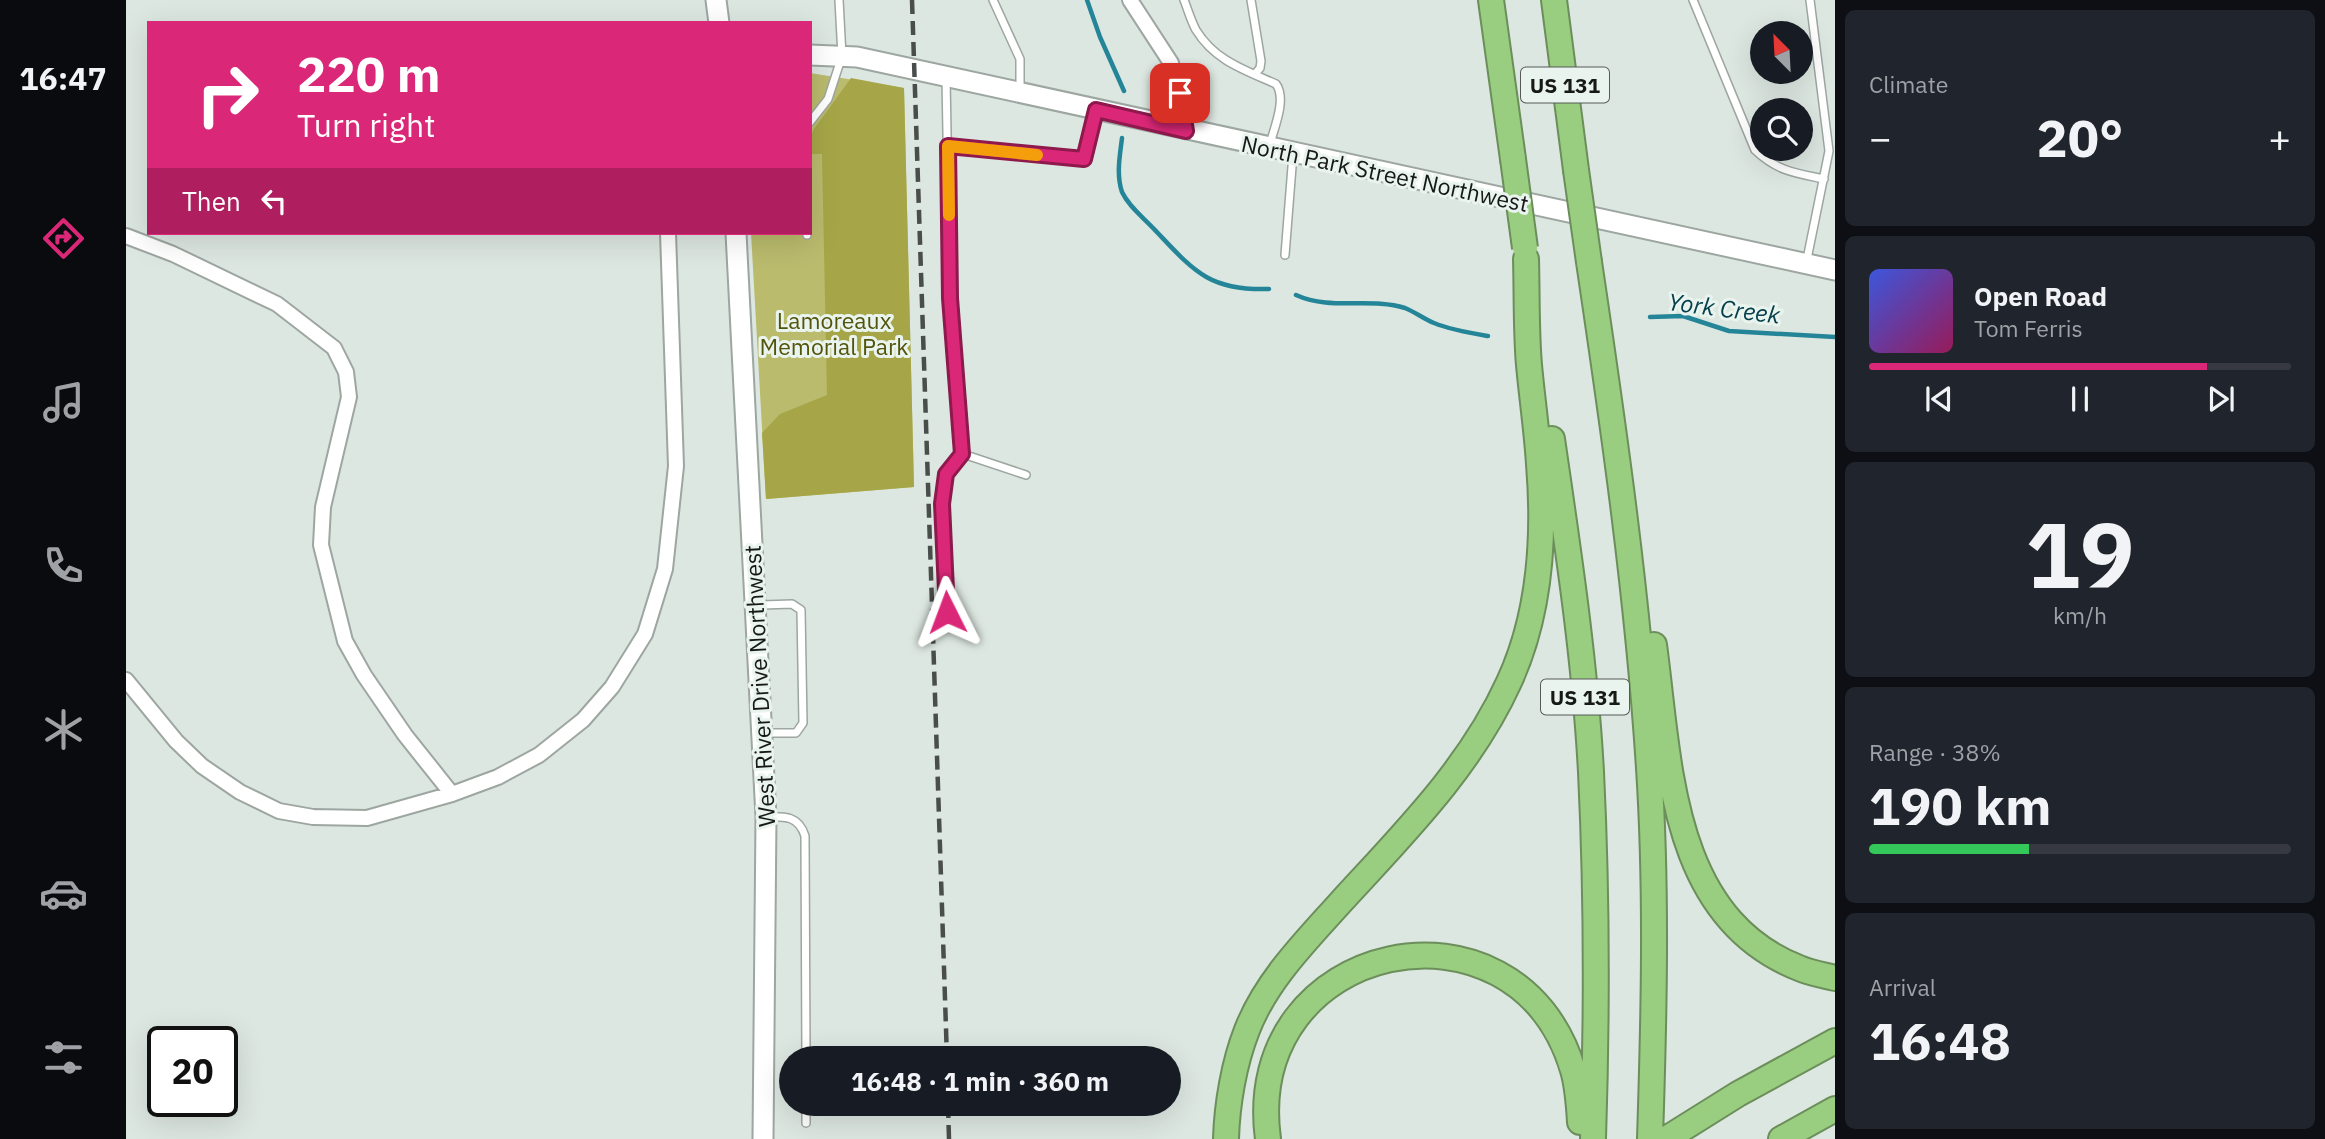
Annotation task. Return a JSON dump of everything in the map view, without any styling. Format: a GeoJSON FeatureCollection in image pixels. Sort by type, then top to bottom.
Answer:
{"type":"FeatureCollection","features":[{"type":"Feature","properties":{"kind":"highway","name":"US 131"},"geometry":{"type":"LineString","coordinates":[[1491,0],[1573,575],[1591,770],[1596,921],[1593,1139]]}},
{"type":"Feature","properties":{"kind":"highway","name":"US 131"},"geometry":{"type":"LineString","coordinates":[[1554,0],[1624,505],[1637,622],[1649,770],[1654,934],[1650,1139]]}},
{"type":"Feature","properties":{"kind":"highway"},"geometry":{"type":"LineString","coordinates":[[1226,1139],[1231,1095],[1247,1030],[1268,989],[1299,948],[1453,778],[1484,731],[1510,680],[1529,624],[1538,573],[1541,527],[1539,465],[1528,345],[1525,253]]}},
{"type":"Feature","properties":{"kind":"highway"},"geometry":{"type":"LineString","coordinates":[[1624,505],[1650,614],[1674,786],[1684,834],[1694,864],[1724,914],[1754,943],[1800,969],[1835,978]]}},
{"type":"Feature","properties":{"kind":"highway"},"geometry":{"type":"LineString","coordinates":[[1268,1139],[1265,1111],[1269,1074],[1286,1032],[1302,1010],[1335,980],[1360,967],[1395,958],[1428,955],[1452,957],[1492,971],[1536,1002],[1559,1036],[1573,1070],[1580,1139]]}},
{"type":"Feature","properties":{"kind":"highway"},"geometry":{"type":"LineString","coordinates":[[1666,1139],[1738,1094],[1835,1041]]}},
{"type":"Feature","properties":{"kind":"highway"},"geometry":{"type":"LineString","coordinates":[[1781,1139],[1835,1109]]}},
{"type":"Feature","properties":{"kind":"main road"},"geometry":{"type":"LineString","coordinates":[[716,0],[719,21]]}},
{"type":"Feature","properties":{"kind":"main road","name":"North Park Street Northwest"},"geometry":{"type":"LineString","coordinates":[[812,55],[857,57],[1186,131],[1835,270]]}},
{"type":"Feature","properties":{"kind":"main road","name":"West River Drive Northwest"},"geometry":{"type":"LineString","coordinates":[[736,235],[766,817],[763,1139]]}},
{"type":"Feature","properties":{"kind":"street"},"geometry":{"type":"LineString","coordinates":[[1130,0],[1171,62],[1186,131]]}},
{"type":"Feature","properties":{"kind":"street"},"geometry":{"type":"LineString","coordinates":[[126,680],[176,741],[202,766],[240,792],[279,811],[313,817],[367,818],[453,794],[498,778],[539,755],[583,720],[612,687],[645,634],[664,569],[676,466],[668,235]]}},
{"type":"Feature","properties":{"kind":"street"},"geometry":{"type":"LineString","coordinates":[[126,236],[173,254],[277,304],[334,348],[346,372],[349,397],[323,507],[321,545],[345,641],[398,725],[453,794]]}},
{"type":"Feature","properties":{"kind":"lane"},"geometry":{"type":"LineString","coordinates":[[812,119],[828,99],[842,56],[839,0]]}},
{"type":"Feature","properties":{"kind":"lane"},"geometry":{"type":"LineString","coordinates":[[993,0],[1020,60],[1020,93]]}},
{"type":"Feature","properties":{"kind":"lane"},"geometry":{"type":"LineString","coordinates":[[1184,0],[1195,30],[1209,48],[1225,61],[1276,84],[1281,93],[1269,148]]}},
{"type":"Feature","properties":{"kind":"lane"},"geometry":{"type":"LineString","coordinates":[[1251,0],[1261,61],[1255,74]]}},
{"type":"Feature","properties":{"kind":"lane"},"geometry":{"type":"LineString","coordinates":[[1693,0],[1755,150],[1770,164],[1790,173],[1824,179]]}},
{"type":"Feature","properties":{"kind":"lane"},"geometry":{"type":"LineString","coordinates":[[1806,264],[1829,150],[1810,0]]}},
{"type":"Feature","properties":{"kind":"lane"},"geometry":{"type":"LineString","coordinates":[[946,77],[950,298],[962,454],[946,474],[942,504],[947,612]]}},
{"type":"Feature","properties":{"kind":"lane"},"geometry":{"type":"LineString","coordinates":[[948,146],[1084,159],[1096,110]]}},
{"type":"Feature","properties":{"kind":"lane"},"geometry":{"type":"LineString","coordinates":[[1285,255],[1293,154]]}},
{"type":"Feature","properties":{"kind":"lane"},"geometry":{"type":"LineString","coordinates":[[962,454],[1026,475]]}},
{"type":"Feature","properties":{"kind":"lane"},"geometry":{"type":"LineString","coordinates":[[755,605],[792,604],[800,610],[803,723],[796,733],[761,733]]}},
{"type":"Feature","properties":{"kind":"lane"},"geometry":{"type":"LineString","coordinates":[[766,817],[790,818],[800,824],[805,836],[806,1046]]}},
{"type":"Feature","properties":{"kind":"lane"},"geometry":{"type":"LineString","coordinates":[[806,1116],[806,1123]]}},
{"type":"Feature","properties":{"kind":"green space","name":"Lamoreaux Memorial Park"},"geometry":{"type":"Polygon","coordinates":[[[812,73],[904,88],[914,487],[766,499],[751,235],[812,235],[812,73]]]}},
{"type":"Feature","properties":{"kind":"green space","name":"Lamoreaux Memorial Park"},"geometry":{"type":"Polygon","coordinates":[[[851,78],[904,88],[914,487],[766,499],[762,433],[780,414],[827,395],[822,154],[812,154],[814,129],[851,78]]]}},
{"type":"Feature","properties":{"kind":"waterway","name":"York Creek"},"geometry":{"type":"LineString","coordinates":[[1087,0],[1124,91]]}},
{"type":"Feature","properties":{"kind":"waterway","name":"York Creek"},"geometry":{"type":"LineString","coordinates":[[1122,138],[1120,185],[1136,212],[1191,267],[1203,275],[1231,286],[1269,289]]}},
{"type":"Feature","properties":{"kind":"waterway","name":"York Creek"},"geometry":{"type":"LineString","coordinates":[[1296,295],[1323,302],[1392,305],[1405,308],[1440,325],[1488,336]]}},
{"type":"Feature","properties":{"kind":"waterway","name":"York Creek"},"geometry":{"type":"LineString","coordinates":[[1650,317],[1683,316],[1729,331],[1835,337]]}},
{"type":"Feature","properties":{"kind":"railway"},"geometry":{"type":"LineString","coordinates":[[912,0],[947,1046]]}},
{"type":"Feature","properties":{"kind":"railway"},"geometry":{"type":"LineString","coordinates":[[948,1116],[949,1139]]}},
{"type":"Feature","properties":{"kind":"slow traffic"},"geometry":{"type":"LineString","coordinates":[[949,215],[948,146],[1037,155]]}},
{"type":"Feature","properties":{"kind":"route"},"geometry":{"type":"LineString","coordinates":[[947,612],[942,504],[946,474],[962,454],[950,298],[948,146],[1084,159],[1096,110],[1186,131],[1180,93]]}}]}
